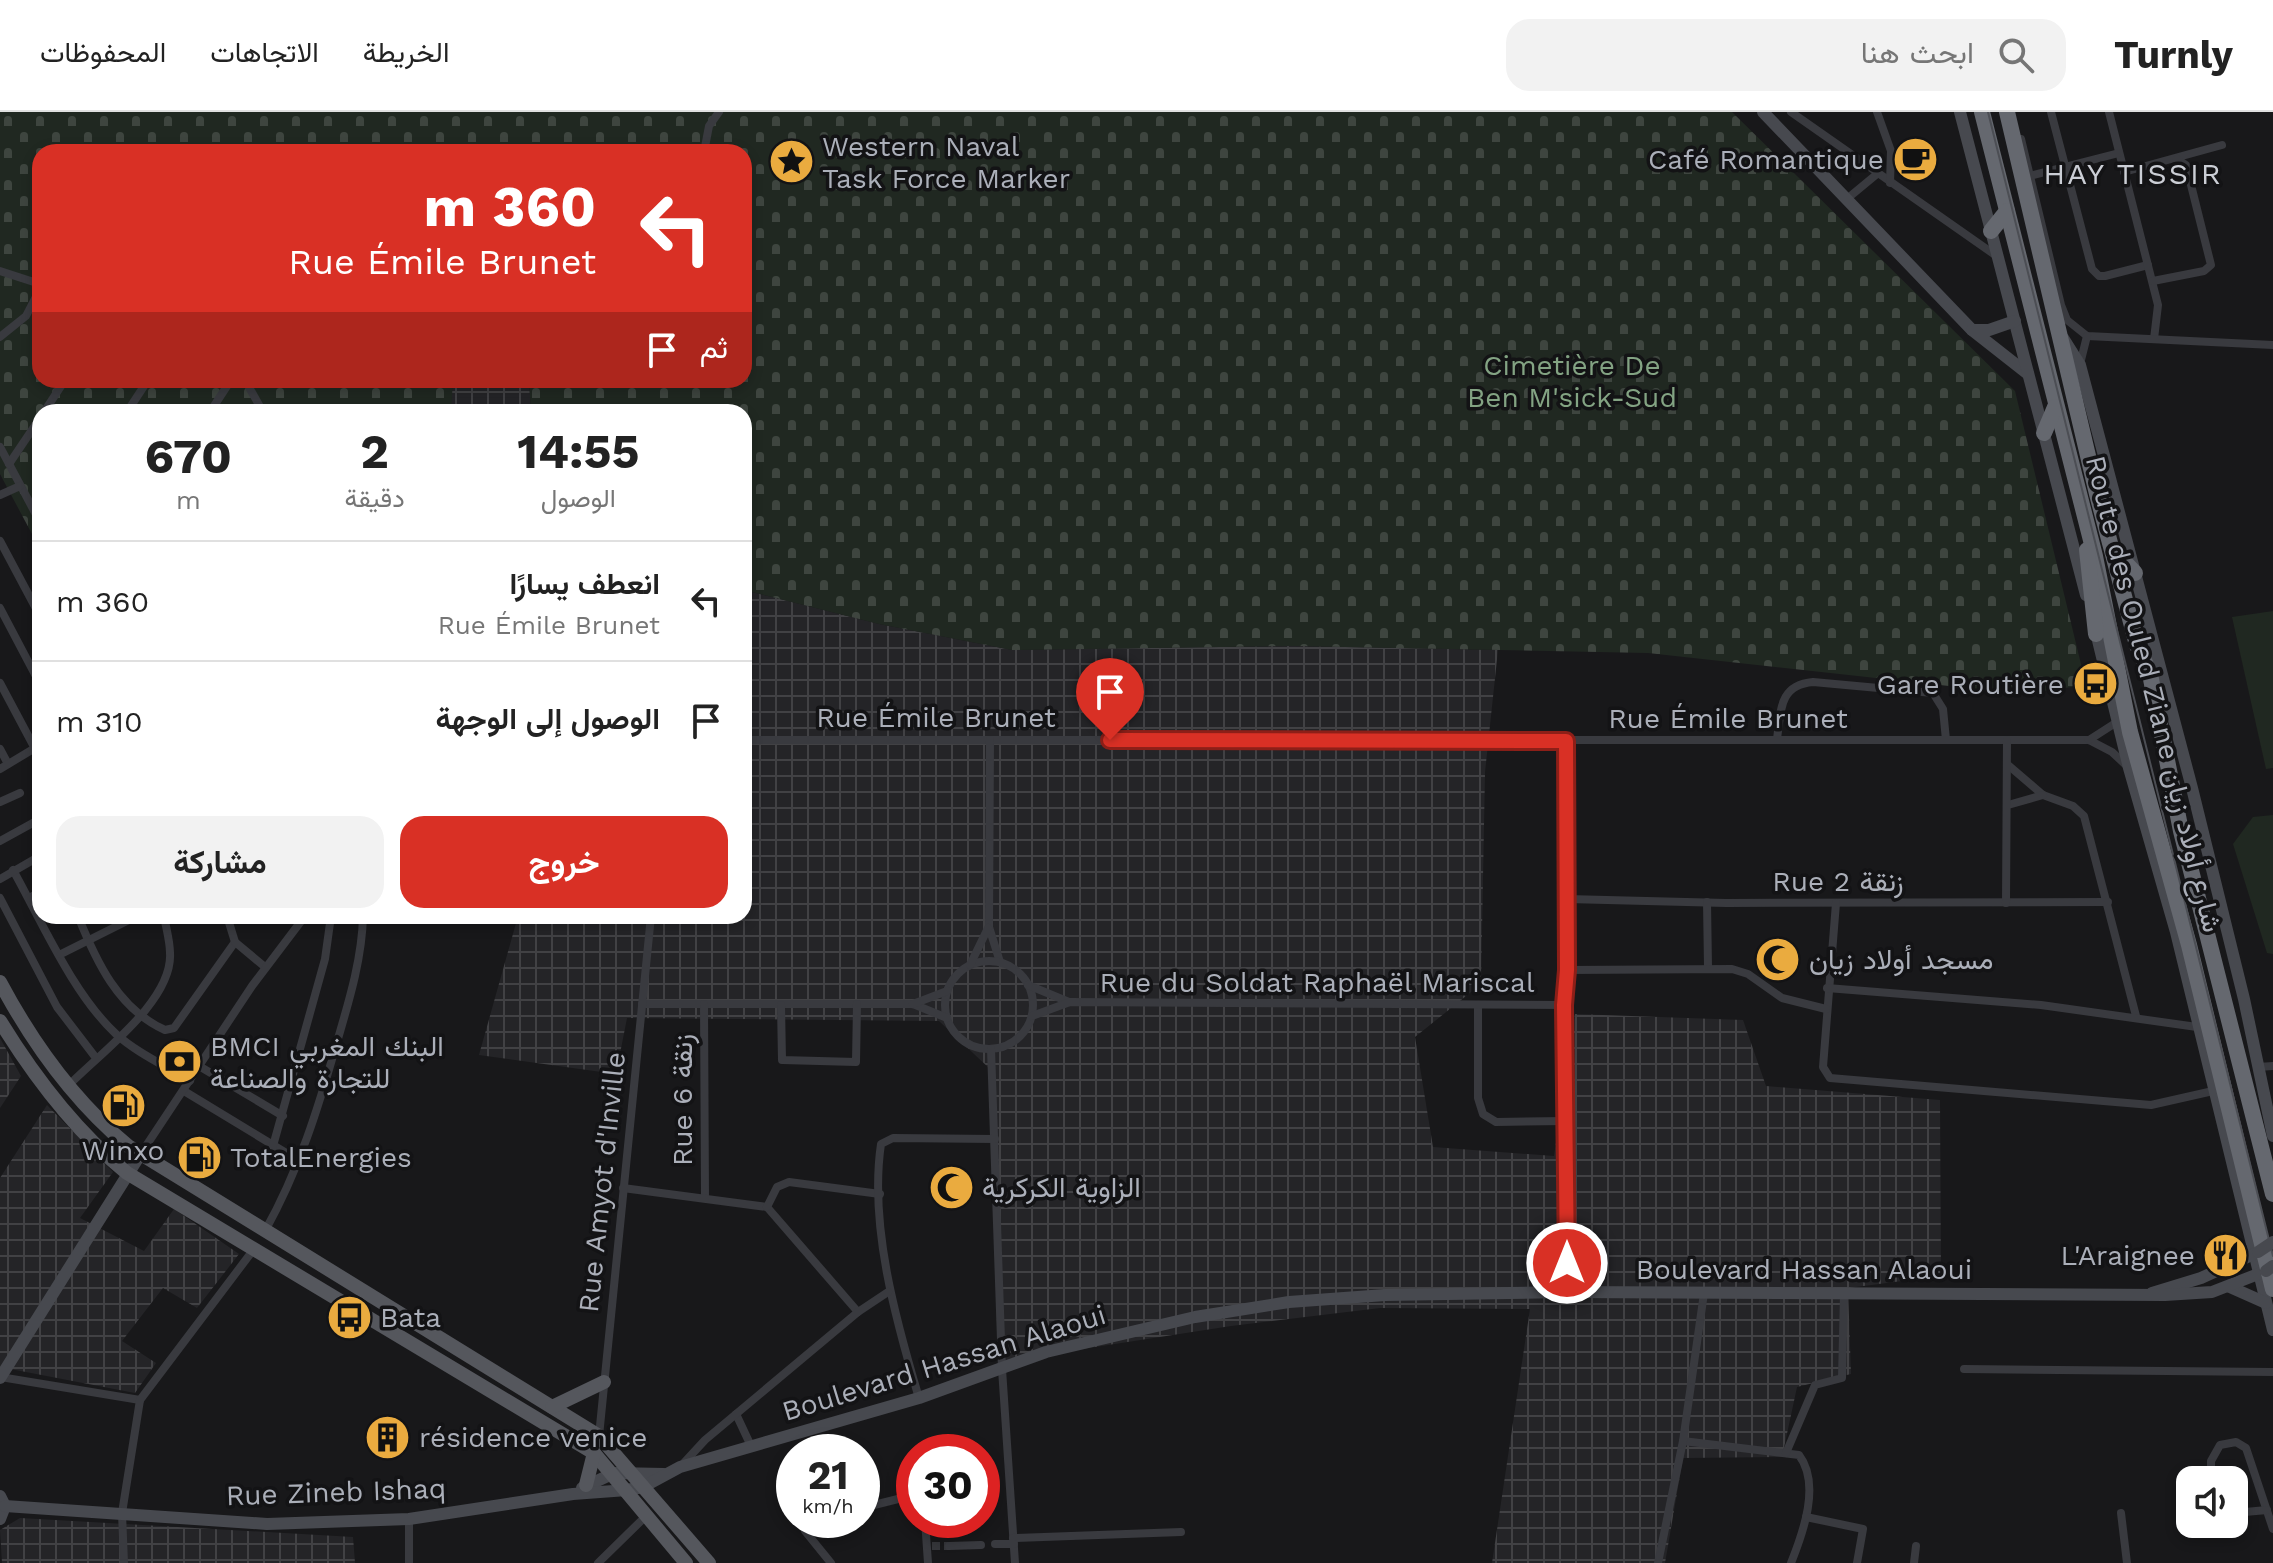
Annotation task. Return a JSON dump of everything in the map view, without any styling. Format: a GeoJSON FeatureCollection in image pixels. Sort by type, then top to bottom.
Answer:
{"type":"FeatureCollection","features":[{"type":"Feature","properties":{"kind":"highway","name":"Route des Ouled Ziane شارع أولاد زيان"},"geometry":{"type":"LineString","coordinates":[[1982,112],[2088,528],[2148,819],[2185,930],[2270,1296]]}},
{"type":"Feature","properties":{"kind":"highway","name":"Route des Ouled Ziane شارع أولاد زيان"},"geometry":{"type":"LineString","coordinates":[[2007,112],[2112,549],[2137,645],[2150,674],[2181,831],[2273,1194]]}},
{"type":"Feature","properties":{"kind":"highway"},"geometry":{"type":"LineString","coordinates":[[1991,231],[2007,211]]}},
{"type":"Feature","properties":{"kind":"highway"},"geometry":{"type":"LineString","coordinates":[[2044,433],[2055,407]]}},
{"type":"Feature","properties":{"kind":"highway"},"geometry":{"type":"LineString","coordinates":[[2088,528],[2087,572],[2096,634]]}},
{"type":"Feature","properties":{"kind":"highway"},"geometry":{"type":"LineString","coordinates":[[2112,549],[2135,573]]}},
{"type":"Feature","properties":{"kind":"main road"},"geometry":{"type":"LineString","coordinates":[[0,982],[44,1055],[104,1126],[140,1155],[599,1436],[709,1563]]}},
{"type":"Feature","properties":{"kind":"main road"},"geometry":{"type":"LineString","coordinates":[[0,1021],[60,1106],[92,1144],[127,1173],[594,1453],[614,1473],[686,1563]]}},
{"type":"Feature","properties":{"kind":"main road"},"geometry":{"type":"LineString","coordinates":[[552,1407],[604,1382]]}},
{"type":"Feature","properties":{"kind":"main road"},"geometry":{"type":"LineString","coordinates":[[586,1485],[594,1453]]}},
{"type":"Feature","properties":{"kind":"street"},"geometry":{"type":"LineString","coordinates":[[706,144],[709,126],[719,112]]}},
{"type":"Feature","properties":{"kind":"street"},"geometry":{"type":"LineString","coordinates":[[1763,112],[1972,330],[2029,375]]}},
{"type":"Feature","properties":{"kind":"street"},"geometry":{"type":"LineString","coordinates":[[1791,112],[1999,257]]}},
{"type":"Feature","properties":{"kind":"street"},"geometry":{"type":"LineString","coordinates":[[1877,112],[1891,151],[1890,183]]}},
{"type":"Feature","properties":{"kind":"street"},"geometry":{"type":"LineString","coordinates":[[1960,112],[2129,768],[2148,819],[2255,1254],[2266,1271],[2273,1330]]}},
{"type":"Feature","properties":{"kind":"street"},"geometry":{"type":"LineString","coordinates":[[2015,112],[2067,320],[2087,336],[2273,345]]}},
{"type":"Feature","properties":{"kind":"street"},"geometry":{"type":"LineString","coordinates":[[2051,112],[2095,273],[2105,276],[2148,265]]}},
{"type":"Feature","properties":{"kind":"street"},"geometry":{"type":"LineString","coordinates":[[2109,112],[2153,281],[2159,313],[2154,339]]}},
{"type":"Feature","properties":{"kind":"street"},"geometry":{"type":"LineString","coordinates":[[2124,172],[2222,145]]}},
{"type":"Feature","properties":{"kind":"street"},"geometry":{"type":"LineString","coordinates":[[2030,176],[2119,153]]}},
{"type":"Feature","properties":{"kind":"street"},"geometry":{"type":"LineString","coordinates":[[2153,281],[2204,271],[2211,260],[2186,165],[2177,159]]}},
{"type":"Feature","properties":{"kind":"street"},"geometry":{"type":"LineString","coordinates":[[1848,198],[1877,174]]}},
{"type":"Feature","properties":{"kind":"street"},"geometry":{"type":"LineString","coordinates":[[0,271],[32,283]]}},
{"type":"Feature","properties":{"kind":"street"},"geometry":{"type":"LineString","coordinates":[[0,337],[26,316],[32,303]]}},
{"type":"Feature","properties":{"kind":"street"},"geometry":{"type":"LineString","coordinates":[[1972,330],[1989,330],[2015,321]]}},
{"type":"Feature","properties":{"kind":"street"},"geometry":{"type":"LineString","coordinates":[[2058,328],[2080,365],[2192,788],[2273,1136]]}},
{"type":"Feature","properties":{"kind":"street"},"geometry":{"type":"LineString","coordinates":[[2080,365],[2087,336]]}},
{"type":"Feature","properties":{"kind":"street"},"geometry":{"type":"LineString","coordinates":[[9,464],[32,430]]}},
{"type":"Feature","properties":{"kind":"street"},"geometry":{"type":"LineString","coordinates":[[0,447],[32,508]]}},
{"type":"Feature","properties":{"kind":"street"},"geometry":{"type":"LineString","coordinates":[[0,495],[20,486]]}},
{"type":"Feature","properties":{"kind":"street"},"geometry":{"type":"LineString","coordinates":[[0,541],[32,601]]}},
{"type":"Feature","properties":{"kind":"street"},"geometry":{"type":"LineString","coordinates":[[0,608],[32,669]]}},
{"type":"Feature","properties":{"kind":"street"},"geometry":{"type":"LineString","coordinates":[[1777,739],[1789,690],[1797,683],[1813,682],[1933,693],[1943,709],[1946,740]]}},
{"type":"Feature","properties":{"kind":"street"},"geometry":{"type":"LineString","coordinates":[[0,683],[32,738]]}},
{"type":"Feature","properties":{"kind":"street"},"geometry":{"type":"LineString","coordinates":[[2117,722],[2089,740],[2112,752],[2129,768]]}},
{"type":"Feature","properties":{"kind":"street","name":"Rue Émile Brunet"},"geometry":{"type":"LineString","coordinates":[[752,740],[2089,740]]}},
{"type":"Feature","properties":{"kind":"street"},"geometry":{"type":"LineString","coordinates":[[990,740],[989,927],[1000,962]]}},
{"type":"Feature","properties":{"kind":"street"},"geometry":{"type":"LineString","coordinates":[[2006,903],[2007,740]]}},
{"type":"Feature","properties":{"kind":"street"},"geometry":{"type":"LineString","coordinates":[[1566,741],[1567,970],[1564,1005],[1567,1292]]}},
{"type":"Feature","properties":{"kind":"street"},"geometry":{"type":"LineString","coordinates":[[0,749],[4,767],[32,750]]}},
{"type":"Feature","properties":{"kind":"street"},"geometry":{"type":"LineString","coordinates":[[2008,765],[2043,795],[2073,806],[2084,816],[2136,1016]]}},
{"type":"Feature","properties":{"kind":"street"},"geometry":{"type":"LineString","coordinates":[[0,802],[20,793]]}},
{"type":"Feature","properties":{"kind":"street"},"geometry":{"type":"LineString","coordinates":[[2008,805],[2043,795]]}},
{"type":"Feature","properties":{"kind":"street"},"geometry":{"type":"LineString","coordinates":[[0,841],[32,823]]}},
{"type":"Feature","properties":{"kind":"street"},"geometry":{"type":"LineString","coordinates":[[0,879],[32,860]]}},
{"type":"Feature","properties":{"kind":"street"},"geometry":{"type":"LineString","coordinates":[[13,870],[32,903]]}},
{"type":"Feature","properties":{"kind":"street"},"geometry":{"type":"LineString","coordinates":[[0,898],[57,1007],[96,1058]]}},
{"type":"Feature","properties":{"kind":"street","name":"Rue 2 زنقة"},"geometry":{"type":"LineString","coordinates":[[1567,899],[1836,903],[2108,902]]}},
{"type":"Feature","properties":{"kind":"street"},"geometry":{"type":"LineString","coordinates":[[1707,902],[1708,967]]}},
{"type":"Feature","properties":{"kind":"street"},"geometry":{"type":"LineString","coordinates":[[1836,903],[1823,1067],[1826,1075],[1834,1079],[2151,1105],[2213,1091]]}},
{"type":"Feature","properties":{"kind":"street"},"geometry":{"type":"LineString","coordinates":[[44,924],[86,997],[118,1036],[190,1081]]}},
{"type":"Feature","properties":{"kind":"street"},"geometry":{"type":"LineString","coordinates":[[81,924],[106,978],[142,1016],[165,1030],[174,1028],[235,942]]}},
{"type":"Feature","properties":{"kind":"street"},"geometry":{"type":"LineString","coordinates":[[61,954],[121,924]]}},
{"type":"Feature","properties":{"kind":"street"},"geometry":{"type":"LineString","coordinates":[[68,1086],[142,1016],[156,998],[169,969],[171,953],[166,924]]}},
{"type":"Feature","properties":{"kind":"street"},"geometry":{"type":"LineString","coordinates":[[229,924],[235,942],[265,967]]}},
{"type":"Feature","properties":{"kind":"street"},"geometry":{"type":"LineString","coordinates":[[140,1400],[0,1378],[127,1173],[265,967],[299,924]]}},
{"type":"Feature","properties":{"kind":"street"},"geometry":{"type":"LineString","coordinates":[[273,1146],[325,959],[330,924]]}},
{"type":"Feature","properties":{"kind":"street"},"geometry":{"type":"LineString","coordinates":[[264,1232],[301,1162],[354,984],[362,924]]}},
{"type":"Feature","properties":{"kind":"street","name":"Rue Amyot d'Inville"},"geometry":{"type":"LineString","coordinates":[[594,1453],[599,1436],[650,924]]}},
{"type":"Feature","properties":{"kind":"street"},"geometry":{"type":"LineString","coordinates":[[947,1018],[947,991],[952,980],[970,965],[989,927]]}},
{"type":"Feature","properties":{"kind":"street"},"geometry":{"type":"LineString","coordinates":[[913,1004],[947,1018],[964,1041],[991,1049],[1016,1038],[1032,1016],[1033,1000],[1028,985],[1011,967],[1000,962],[970,965]]}},
{"type":"Feature","properties":{"kind":"street"},"geometry":{"type":"LineString","coordinates":[[1567,970],[1708,967],[1743,971],[1782,998],[1826,1009]]}},
{"type":"Feature","properties":{"kind":"street","name":"Rue du Soldat Raphaël Mariscal"},"geometry":{"type":"LineString","coordinates":[[1028,985],[1070,1002]]}},
{"type":"Feature","properties":{"kind":"street"},"geometry":{"type":"LineString","coordinates":[[1827,988],[2136,1016],[2197,1027]]}},
{"type":"Feature","properties":{"kind":"street"},"geometry":{"type":"LineString","coordinates":[[642,1004],[913,1004],[947,991]]}},
{"type":"Feature","properties":{"kind":"street","name":"Rue du Soldat Raphaël Mariscal"},"geometry":{"type":"LineString","coordinates":[[1032,1016],[1070,1002],[1564,1005]]}},
{"type":"Feature","properties":{"kind":"street","name":"Rue 6 زنقة"},"geometry":{"type":"LineString","coordinates":[[704,1004],[705,1196]]}},
{"type":"Feature","properties":{"kind":"street"},"geometry":{"type":"LineString","coordinates":[[781,1005],[782,1060],[856,1062],[857,1004]]}},
{"type":"Feature","properties":{"kind":"street"},"geometry":{"type":"LineString","coordinates":[[1478,1005],[1478,1098],[1483,1114],[1496,1122],[1566,1121]]}},
{"type":"Feature","properties":{"kind":"street"},"geometry":{"type":"LineString","coordinates":[[991,1049],[1002,1369],[1015,1563]]}},
{"type":"Feature","properties":{"kind":"street"},"geometry":{"type":"LineString","coordinates":[[199,1066],[283,1116]]}},
{"type":"Feature","properties":{"kind":"street"},"geometry":{"type":"LineString","coordinates":[[2258,1067],[2273,1066]]}},
{"type":"Feature","properties":{"kind":"street"},"geometry":{"type":"LineString","coordinates":[[184,1091],[301,1162]]}},
{"type":"Feature","properties":{"kind":"street"},"geometry":{"type":"LineString","coordinates":[[919,1398],[888,1292],[880,1194],[881,1144],[893,1138],[995,1139]]}},
{"type":"Feature","properties":{"kind":"street"},"geometry":{"type":"LineString","coordinates":[[767,1207],[777,1187],[789,1182],[880,1194]]}},
{"type":"Feature","properties":{"kind":"street"},"geometry":{"type":"LineString","coordinates":[[623,1188],[705,1196],[767,1207],[858,1312]]}},
{"type":"Feature","properties":{"kind":"street","name":"Boulevard Hassan Alaoui"},"geometry":{"type":"LineString","coordinates":[[2152,1293],[2201,1278],[2255,1254],[2273,1242]]}},
{"type":"Feature","properties":{"kind":"street"},"geometry":{"type":"LineString","coordinates":[[124,1563],[122,1513],[140,1400],[254,1249]]}},
{"type":"Feature","properties":{"kind":"street","name":"Boulevard Hassan Alaoui"},"geometry":{"type":"LineString","coordinates":[[627,1490],[643,1487],[680,1467],[919,1398],[1078,1343],[1195,1317],[1289,1302],[1385,1295],[1567,1292],[2187,1295],[2230,1287],[2266,1271]]}},
{"type":"Feature","properties":{"kind":"street"},"geometry":{"type":"LineString","coordinates":[[2230,1287],[2270,1296]]}},
{"type":"Feature","properties":{"kind":"street"},"geometry":{"type":"LineString","coordinates":[[680,1467],[736,1414],[858,1312],[888,1292]]}},
{"type":"Feature","properties":{"kind":"street"},"geometry":{"type":"LineString","coordinates":[[1658,1563],[1683,1441],[1704,1293]]}},
{"type":"Feature","properties":{"kind":"street"},"geometry":{"type":"LineString","coordinates":[[1786,1453],[1812,1389],[1818,1383],[1842,1378],[1844,1293]]}},
{"type":"Feature","properties":{"kind":"street"},"geometry":{"type":"LineString","coordinates":[[1964,1369],[2273,1372]]}},
{"type":"Feature","properties":{"kind":"street"},"geometry":{"type":"LineString","coordinates":[[736,1414],[751,1446]]}},
{"type":"Feature","properties":{"kind":"street"},"geometry":{"type":"LineString","coordinates":[[1683,1441],[1799,1455],[1805,1465],[1808,1492],[1806,1517],[1791,1563]]}},
{"type":"Feature","properties":{"kind":"street"},"geometry":{"type":"LineString","coordinates":[[2211,1466],[2216,1450],[2227,1442],[2241,1444],[2250,1454],[2273,1529]]}},
{"type":"Feature","properties":{"kind":"street","name":"Boulevard Hassan Alaoui"},"geometry":{"type":"LineString","coordinates":[[631,1472],[666,1474]]}},
{"type":"Feature","properties":{"kind":"street","name":"Rue Zineb Ishaq"},"geometry":{"type":"LineString","coordinates":[[573,1494],[614,1473],[631,1472]]}},
{"type":"Feature","properties":{"kind":"street","name":"Rue Zineb Ishaq"},"geometry":{"type":"LineString","coordinates":[[3,1501],[256,1524],[409,1519],[573,1494],[627,1490]]}},
{"type":"Feature","properties":{"kind":"street"},"geometry":{"type":"LineString","coordinates":[[0,1519],[3,1501]]}},
{"type":"Feature","properties":{"kind":"street"},"geometry":{"type":"LineString","coordinates":[[2248,1512],[2267,1510]]}},
{"type":"Feature","properties":{"kind":"street"},"geometry":{"type":"LineString","coordinates":[[2121,1513],[2127,1563]]}},
{"type":"Feature","properties":{"kind":"street"},"geometry":{"type":"LineString","coordinates":[[598,1563],[646,1516]]}},
{"type":"Feature","properties":{"kind":"street"},"geometry":{"type":"LineString","coordinates":[[1806,1517],[1863,1529],[1857,1563]]}},
{"type":"Feature","properties":{"kind":"street"},"geometry":{"type":"LineString","coordinates":[[409,1519],[409,1563]]}},
{"type":"Feature","properties":{"kind":"street"},"geometry":{"type":"LineString","coordinates":[[995,1544],[1181,1532]]}},
{"type":"Feature","properties":{"kind":"street"},"geometry":{"type":"LineString","coordinates":[[811,1538],[831,1563]]}},
{"type":"Feature","properties":{"kind":"street"},"geometry":{"type":"LineString","coordinates":[[928,1538],[928,1563]]}},
{"type":"Feature","properties":{"kind":"street"},"geometry":{"type":"LineString","coordinates":[[949,1546],[981,1545]]}},
{"type":"Feature","properties":{"kind":"street"},"geometry":{"type":"LineString","coordinates":[[1914,1563],[1916,1546]]}},
{"type":"Feature","properties":{"kind":"shaded area"},"geometry":{"type":"Polygon","coordinates":[[[452,388],[530,388],[530,404],[451,404],[452,388]]]}},
{"type":"Feature","properties":{"kind":"shaded area"},"geometry":{"type":"Polygon","coordinates":[[[752,592],[879,624],[1012,650],[1294,646],[1498,650],[1485,772],[1481,984],[1415,1037],[1433,1147],[1554,1156],[1575,1014],[1743,1020],[1766,1086],[1940,1100],[1941,1276],[1848,1288],[1851,1374],[1797,1387],[1782,1457],[1683,1458],[1665,1563],[1492,1563],[1530,1309],[1380,1308],[1231,1326],[998,1362],[990,1069],[939,1021],[627,1018],[616,1074],[479,1055],[516,924],[752,924],[752,592]]]}},
{"type":"Feature","properties":{"kind":"shaded area"},"geometry":{"type":"Polygon","coordinates":[[[0,1038],[21,1076],[0,1108],[0,1038]]]}},
{"type":"Feature","properties":{"kind":"shaded area"},"geometry":{"type":"Polygon","coordinates":[[[47,1105],[113,1172],[80,1218],[144,1251],[174,1209],[239,1254],[197,1308],[163,1288],[122,1341],[156,1363],[135,1393],[0,1367],[0,1178],[47,1105]]]}},
{"type":"Feature","properties":{"kind":"shaded area"},"geometry":{"type":"Polygon","coordinates":[[[20,1518],[353,1537],[355,1563],[2,1563],[0,1530],[20,1518]]]}},
{"type":"Feature","properties":{"kind":"green space","name":"Cimetière De Ben M'sick-Sud"},"geometry":{"type":"Polygon","coordinates":[[[0,112],[1732,112],[2015,391],[2086,685],[2022,694],[1648,653],[1294,646],[1012,650],[879,624],[752,592],[752,404],[530,404],[530,388],[752,388],[752,144],[32,144],[32,388],[452,388],[452,404],[32,404],[32,534],[0,474],[0,112]]]}},
{"type":"Feature","properties":{"kind":"green space"},"geometry":{"type":"Polygon","coordinates":[[[2273,611],[2273,768],[2266,769],[2232,617],[2273,611]]]}},
{"type":"Feature","properties":{"kind":"green space"},"geometry":{"type":"Polygon","coordinates":[[[2273,815],[2273,954],[2267,953],[2233,844],[2253,817],[2273,815]]]}},
{"type":"Feature","properties":{"kind":"tunnel"},"geometry":{"type":"LineString","coordinates":[[932,1546],[949,1546]]}},
{"type":"Feature","properties":{"kind":"tram line"},"geometry":{"type":"LineString","coordinates":[[1988,112],[2273,1256]]}},
{"type":"Feature","properties":{"kind":"place","name":"Café Romantique"},"geometry":{"type":"Point","coordinates":[1915,159]}},
{"type":"Feature","properties":{"kind":"place","name":"Western Naval Task Force Marker"},"geometry":{"type":"Point","coordinates":[791,162]}},
{"type":"Feature","properties":{"kind":"place","name":"Gare Routière"},"geometry":{"type":"Point","coordinates":[2095,684]}},
{"type":"Feature","properties":{"kind":"place","name":"مسجد أولاد زيان"},"geometry":{"type":"Point","coordinates":[1778,959]}},
{"type":"Feature","properties":{"kind":"place","name":"BMCI البنك المغربي للتجارة والصناعة"},"geometry":{"type":"Point","coordinates":[179,1062]}},
{"type":"Feature","properties":{"kind":"place","name":"Winxo"},"geometry":{"type":"Point","coordinates":[123,1106]}},
{"type":"Feature","properties":{"kind":"place","name":"TotalEnergies"},"geometry":{"type":"Point","coordinates":[199,1157]}},
{"type":"Feature","properties":{"kind":"place","name":"الزاوية الكركرية"},"geometry":{"type":"Point","coordinates":[951,1187]}},
{"type":"Feature","properties":{"kind":"place","name":"L'Araignee"},"geometry":{"type":"Point","coordinates":[2226,1255]}},
{"type":"Feature","properties":{"kind":"place","name":"Bata"},"geometry":{"type":"Point","coordinates":[349,1317]}},
{"type":"Feature","properties":{"kind":"place","name":"résidence venice"},"geometry":{"type":"Point","coordinates":[388,1437]}},
{"type":"Feature","properties":{"kind":"district","name":"HAY TISSIR"},"geometry":{"type":"Point","coordinates":[2133,173]}},
{"type":"Feature","properties":{"kind":"route"},"geometry":{"type":"LineString","coordinates":[[1110,740],[1566,741],[1567,970],[1564,1005],[1567,1263]]}}]}
